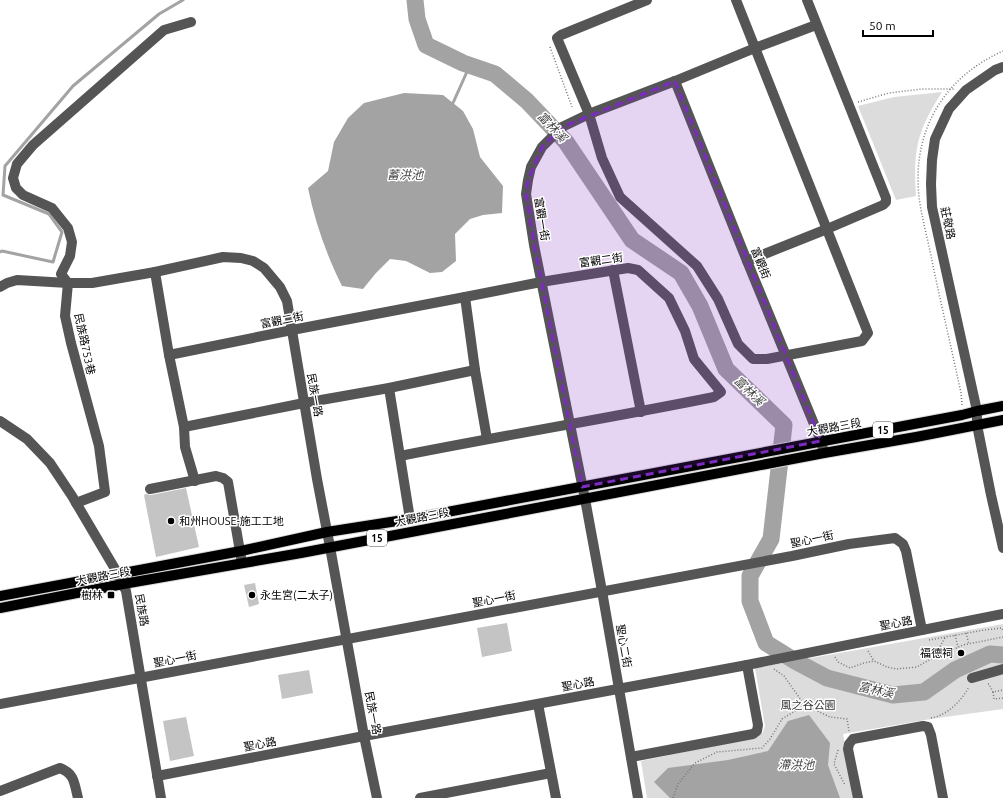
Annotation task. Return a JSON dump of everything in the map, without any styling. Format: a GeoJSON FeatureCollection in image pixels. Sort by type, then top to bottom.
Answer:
{"type":"FeatureCollection","features":[{"type":"Feature","properties":{"kind":"main road","name":"15"},"geometry":{"type":"LineString","coordinates":[[977,411],[1003,406]]}},
{"type":"Feature","properties":{"kind":"main road","name":"大觀路三段"},"geometry":{"type":"LineString","coordinates":[[0,596],[240,551],[327,532],[410,519],[582,487],[977,411]]}},
{"type":"Feature","properties":{"kind":"main road","name":"15"},"geometry":{"type":"LineString","coordinates":[[824,453],[1003,420]]}},
{"type":"Feature","properties":{"kind":"main road","name":"大觀路三段"},"geometry":{"type":"LineString","coordinates":[[0,608],[824,453]]}},
{"type":"Feature","properties":{"kind":"street"},"geometry":{"type":"LineString","coordinates":[[647,0],[561,34],[557,38],[588,114],[602,158],[620,197],[697,266],[718,299],[738,344],[753,359],[767,359],[786,356],[862,341],[868,333],[736,0]]}},
{"type":"Feature","properties":{"kind":"street"},"geometry":{"type":"LineString","coordinates":[[747,260],[827,230],[884,205],[886,202],[886,198],[807,0]]}},
{"type":"Feature","properties":{"kind":"street","name":"民族路753巷"},"geometry":{"type":"LineString","coordinates":[[76,503],[105,492],[99,446],[65,316],[68,283],[61,274],[70,256],[72,242],[68,228],[52,208],[23,195],[16,188],[13,178],[17,164],[33,145],[164,30],[191,22]]}},
{"type":"Feature","properties":{"kind":"street","name":"富觀一街"},"geometry":{"type":"LineString","coordinates":[[585,499],[534,245],[526,194],[531,167],[542,147],[562,127],[588,114],[816,25]]}},
{"type":"Feature","properties":{"kind":"street","name":"莊敬路"},"geometry":{"type":"LineString","coordinates":[[1003,67],[995,70],[966,90],[949,109],[935,139],[931,184],[932,207],[977,411],[977,425],[1003,548]]}},
{"type":"Feature","properties":{"kind":"street","name":"富觀街"},"geometry":{"type":"LineString","coordinates":[[675,81],[821,441],[824,453]]}},
{"type":"Feature","properties":{"kind":"street","name":"民族一路"},"geometry":{"type":"LineString","coordinates":[[0,287],[18,280],[92,283],[155,272],[223,257],[241,258],[252,261],[264,268],[280,287],[287,301],[346,639],[377,798]]}},
{"type":"Feature","properties":{"kind":"street","name":"富觀二街"},"geometry":{"type":"LineString","coordinates":[[169,355],[542,282],[628,268],[638,270],[669,298],[685,331],[694,359],[721,392],[714,397],[641,412],[400,456]]}},
{"type":"Feature","properties":{"kind":"street"},"geometry":{"type":"LineString","coordinates":[[613,270],[641,412]]}},
{"type":"Feature","properties":{"kind":"street"},"geometry":{"type":"LineString","coordinates":[[155,272],[169,355],[184,427],[185,446],[195,481]]}},
{"type":"Feature","properties":{"kind":"street"},"geometry":{"type":"LineString","coordinates":[[465,297],[475,370],[487,439]]}},
{"type":"Feature","properties":{"kind":"street"},"geometry":{"type":"LineString","coordinates":[[184,427],[475,370]]}},
{"type":"Feature","properties":{"kind":"street"},"geometry":{"type":"LineString","coordinates":[[389,388],[410,519]]}},
{"type":"Feature","properties":{"kind":"street","name":"民族路"},"geometry":{"type":"LineString","coordinates":[[0,422],[27,439],[50,463],[76,503],[118,574],[126,591],[161,798]]}},
{"type":"Feature","properties":{"kind":"street"},"geometry":{"type":"LineString","coordinates":[[150,489],[216,476],[223,478],[228,482],[242,563]]}},
{"type":"Feature","properties":{"kind":"street","name":"聖心二街"},"geometry":{"type":"LineString","coordinates":[[585,499],[638,798]]}},
{"type":"Feature","properties":{"kind":"street","name":"聖心一街"},"geometry":{"type":"LineString","coordinates":[[0,704],[792,556],[849,544],[895,538],[903,544],[906,551],[922,630]]}},
{"type":"Feature","properties":{"kind":"street","name":"聖心路"},"geometry":{"type":"LineString","coordinates":[[157,776],[364,736],[747,666],[1003,614]]}},
{"type":"Feature","properties":{"kind":"street"},"geometry":{"type":"LineString","coordinates":[[631,758],[753,734],[758,725],[747,666]]}},
{"type":"Feature","properties":{"kind":"street"},"geometry":{"type":"LineString","coordinates":[[974,679],[1003,669]]}},
{"type":"Feature","properties":{"kind":"street"},"geometry":{"type":"LineString","coordinates":[[538,704],[556,798]]}},
{"type":"Feature","properties":{"kind":"street"},"geometry":{"type":"LineString","coordinates":[[858,798],[848,749],[849,744],[853,739],[923,726],[928,727],[931,735],[943,798]]}},
{"type":"Feature","properties":{"kind":"street"},"geometry":{"type":"LineString","coordinates":[[0,791],[60,768],[68,771],[72,777],[78,798]]}},
{"type":"Feature","properties":{"kind":"street"},"geometry":{"type":"LineString","coordinates":[[420,798],[463,794],[551,773]]}},
{"type":"Feature","properties":{"kind":"path"},"geometry":{"type":"LineString","coordinates":[[549,44],[572,107]]}},
{"type":"Feature","properties":{"kind":"path"},"geometry":{"type":"LineString","coordinates":[[849,105],[889,93],[922,89],[951,88],[966,90]]}},
{"type":"Feature","properties":{"kind":"path"},"geometry":{"type":"LineString","coordinates":[[923,641],[984,630],[1002,628],[1003,631]]}},
{"type":"Feature","properties":{"kind":"path"},"geometry":{"type":"LineString","coordinates":[[966,633],[969,644]]}},
{"type":"Feature","properties":{"kind":"path"},"geometry":{"type":"LineString","coordinates":[[955,635],[958,647]]}},
{"type":"Feature","properties":{"kind":"path"},"geometry":{"type":"LineString","coordinates":[[934,657],[946,636]]}},
{"type":"Feature","properties":{"kind":"path"},"geometry":{"type":"LineString","coordinates":[[868,651],[874,661],[887,667],[905,669],[917,667],[934,657],[958,647],[1003,637]]}},
{"type":"Feature","properties":{"kind":"path"},"geometry":{"type":"LineString","coordinates":[[841,656],[834,657],[838,662],[850,668],[874,661]]}},
{"type":"Feature","properties":{"kind":"path"},"geometry":{"type":"LineString","coordinates":[[781,668],[774,669],[784,676],[802,700],[803,708]]}},
{"type":"Feature","properties":{"kind":"path"},"geometry":{"type":"LineString","coordinates":[[928,718],[936,717],[951,709],[964,696],[974,679],[989,684],[993,692],[994,700],[1003,698]]}},
{"type":"Feature","properties":{"kind":"path"},"geometry":{"type":"LineString","coordinates":[[993,692],[1003,690]]}},
{"type":"Feature","properties":{"kind":"highlighted area"},"geometry":{"type":"Polygon","coordinates":[[[675,81],[821,441],[582,487],[534,245],[526,194],[528,180],[542,147],[562,127],[675,81]]]}},
{"type":"Feature","properties":{"kind":"green space"},"geometry":{"type":"Polygon","coordinates":[[[942,92],[931,110],[918,143],[915,162],[916,196],[896,200],[858,106],[894,97],[942,92]]]}},
{"type":"Feature","properties":{"kind":"green space","name":"風之谷公園"},"geometry":{"type":"Polygon","coordinates":[[[1003,624],[1003,709],[931,719],[843,734],[855,798],[647,798],[641,761],[758,737],[763,732],[765,726],[755,668],[1003,624]]]}},
{"type":"Feature","properties":{"kind":"water","name":"蓄洪池"},"geometry":{"type":"Polygon","coordinates":[[[404,93],[443,95],[463,111],[473,129],[480,157],[503,186],[502,213],[483,215],[470,219],[455,234],[456,261],[442,272],[430,273],[406,261],[390,259],[363,289],[342,286],[322,238],[308,188],[328,171],[334,142],[348,118],[364,103],[404,93]]]}},
{"type":"Feature","properties":{"kind":"water","name":"滯洪池"},"geometry":{"type":"Polygon","coordinates":[[[809,715],[830,743],[828,765],[840,798],[670,798],[654,782],[668,768],[728,760],[768,751],[788,721],[809,715]]]}},
{"type":"Feature","properties":{"kind":"building","name":"和州HOUSE-施工工地"},"geometry":{"type":"Polygon","coordinates":[[[186,488],[199,547],[156,557],[144,495],[186,488]]]}},
{"type":"Feature","properties":{"kind":"building","name":"永生宮(二太子)"},"geometry":{"type":"Polygon","coordinates":[[[255,583],[259,604],[249,607],[244,585],[255,583]]]}},
{"type":"Feature","properties":{"kind":"building"},"geometry":{"type":"Polygon","coordinates":[[[507,623],[512,651],[482,657],[477,628],[507,623]]]}},
{"type":"Feature","properties":{"kind":"building"},"geometry":{"type":"Polygon","coordinates":[[[309,670],[313,693],[282,699],[278,675],[309,670]]]}},
{"type":"Feature","properties":{"kind":"building"},"geometry":{"type":"Polygon","coordinates":[[[186,717],[194,756],[170,761],[163,721],[186,717]]]}},
{"type":"Feature","properties":{"kind":"waterway"},"geometry":{"type":"LineString","coordinates":[[0,252],[2,251],[53,262],[62,232],[49,214],[3,195],[5,166],[73,86],[159,14],[183,0]]}},
{"type":"Feature","properties":{"kind":"waterway","name":"富林溪"},"geometry":{"type":"LineString","coordinates":[[415,0],[417,19],[426,45],[463,63],[495,74],[527,101],[566,142],[632,240],[681,273],[700,306],[726,369],[784,425],[771,539],[750,576],[750,601],[766,643],[827,678],[893,695],[924,692],[955,670],[990,654],[1003,655]]}},
{"type":"Feature","properties":{"kind":"waterway"},"geometry":{"type":"LineString","coordinates":[[453,103],[470,65]]}},
{"type":"Feature","properties":{"kind":"place","name":"和州HOUSE-施工工地"},"geometry":{"type":"Point","coordinates":[171,521]}},
{"type":"Feature","properties":{"kind":"place","name":"樹林"},"geometry":{"type":"Point","coordinates":[111,595]}},
{"type":"Feature","properties":{"kind":"place","name":"永生宮(二太子)"},"geometry":{"type":"Point","coordinates":[252,595]}},
{"type":"Feature","properties":{"kind":"place","name":"福德祠"},"geometry":{"type":"Point","coordinates":[961,653]}}]}
